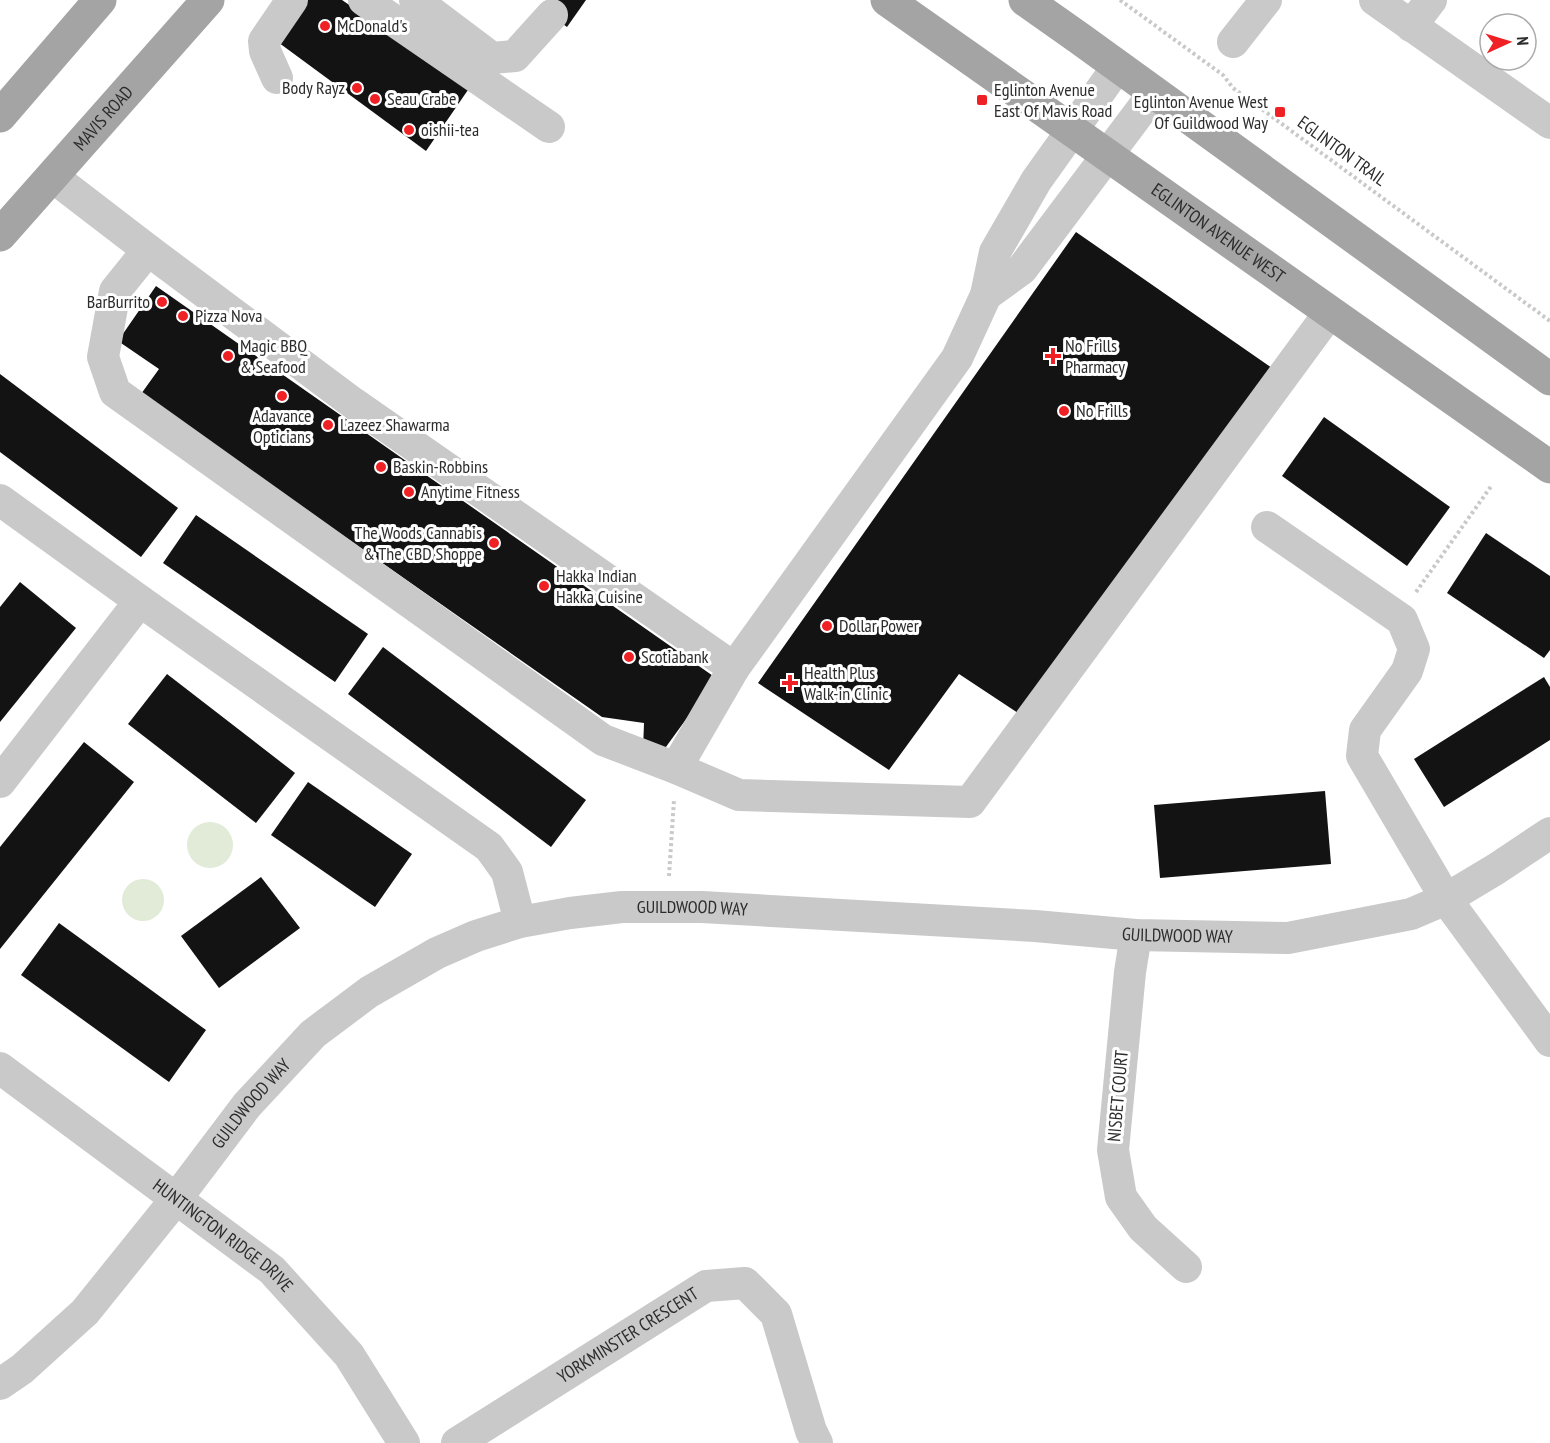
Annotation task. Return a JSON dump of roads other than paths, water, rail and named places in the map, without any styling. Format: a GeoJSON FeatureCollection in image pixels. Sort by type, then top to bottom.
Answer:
{"type":"FeatureCollection","features":[{"type":"Feature","properties":{"kind":"main road"},"geometry":{"type":"LineString","coordinates":[[0,116],[100,0]]}},
{"type":"Feature","properties":{"kind":"main road","name":"MAVIS ROAD"},"geometry":{"type":"LineString","coordinates":[[0,235],[208,0]]}},
{"type":"Feature","properties":{"kind":"main road","name":"EGLINTON AVENUE WEST"},"geometry":{"type":"LineString","coordinates":[[887,0],[1550,467]]}},
{"type":"Feature","properties":{"kind":"main road"},"geometry":{"type":"LineString","coordinates":[[1024,0],[1550,379]]}},
{"type":"Feature","properties":{"kind":"street"},"geometry":{"type":"LineString","coordinates":[[277,78],[265,51],[264,41],[292,0]]}},
{"type":"Feature","properties":{"kind":"street"},"geometry":{"type":"LineString","coordinates":[[364,0],[549,127]]}},
{"type":"Feature","properties":{"kind":"street"},"geometry":{"type":"LineString","coordinates":[[416,0],[492,58],[515,56],[552,15]]}},
{"type":"Feature","properties":{"kind":"street"},"geometry":{"type":"LineString","coordinates":[[1233,42],[1266,0]]}},
{"type":"Feature","properties":{"kind":"street"},"geometry":{"type":"LineString","coordinates":[[1375,0],[1550,123]]}},
{"type":"Feature","properties":{"kind":"street"},"geometry":{"type":"LineString","coordinates":[[1411,26],[1431,0]]}},
{"type":"Feature","properties":{"kind":"street"},"geometry":{"type":"LineString","coordinates":[[676,768],[734,668],[957,358],[986,295],[995,252],[1036,181],[1118,66]]}},
{"type":"Feature","properties":{"kind":"street"},"geometry":{"type":"LineString","coordinates":[[986,295],[1022,269],[1154,93]]}},
{"type":"Feature","properties":{"kind":"street"},"geometry":{"type":"LineString","coordinates":[[53,177],[353,403],[734,668]]}},
{"type":"Feature","properties":{"kind":"street"},"geometry":{"type":"LineString","coordinates":[[148,250],[115,291],[103,357],[115,392],[603,740],[739,795],[970,802],[1329,312]]}},
{"type":"Feature","properties":{"kind":"street"},"geometry":{"type":"LineString","coordinates":[[0,500],[489,847],[507,872],[520,922]]}},
{"type":"Feature","properties":{"kind":"street"},"geometry":{"type":"LineString","coordinates":[[1267,527],[1402,620],[1414,649],[1407,672],[1365,730],[1362,756],[1446,899],[1550,1041]]}},
{"type":"Feature","properties":{"kind":"street"},"geometry":{"type":"LineString","coordinates":[[0,782],[140,601]]}},
{"type":"Feature","properties":{"kind":"street","name":"GUILDWOOD WAY"},"geometry":{"type":"LineString","coordinates":[[0,1384],[22,1369],[85,1312],[176,1199],[247,1105],[313,1034],[369,992],[437,953],[476,936],[520,922],[570,913],[612,908],[702,907],[1035,926],[1136,935],[1288,938],[1411,914],[1446,899],[1550,833]]}},
{"type":"Feature","properties":{"kind":"street","name":"NISBET COURT"},"geometry":{"type":"LineString","coordinates":[[1136,935],[1130,972],[1113,1150],[1121,1197],[1143,1228],[1186,1267]]}},
{"type":"Feature","properties":{"kind":"street","name":"HUNTINGTON RIDGE DRIVE"},"geometry":{"type":"LineString","coordinates":[[0,1068],[272,1270],[349,1355],[404,1443]]}},
{"type":"Feature","properties":{"kind":"street","name":"YORKMINSTER CRESCENT"},"geometry":{"type":"LineString","coordinates":[[458,1443],[706,1286],[745,1283],[776,1314],[811,1431],[818,1443]]}},
{"type":"Feature","properties":{"kind":"place","name":"McDonald's"},"geometry":{"type":"Point","coordinates":[325,26]}},
{"type":"Feature","properties":{"kind":"place","name":"Body Rayz"},"geometry":{"type":"Point","coordinates":[357,88]}},
{"type":"Feature","properties":{"kind":"place","name":"Seau Crabe"},"geometry":{"type":"Point","coordinates":[375,99]}},
{"type":"Feature","properties":{"kind":"place","name":"Eglinton Avenue East Of Mavis Road"},"geometry":{"type":"Point","coordinates":[982,100]}},
{"type":"Feature","properties":{"kind":"place","name":"Eglinton Avenue West Of Guildwood Way"},"geometry":{"type":"Point","coordinates":[1280,112]}},
{"type":"Feature","properties":{"kind":"place","name":"oishii-tea"},"geometry":{"type":"Point","coordinates":[409,130]}},
{"type":"Feature","properties":{"kind":"place","name":"BarBurrito"},"geometry":{"type":"Point","coordinates":[162,302]}},
{"type":"Feature","properties":{"kind":"place","name":"Pizza Nova"},"geometry":{"type":"Point","coordinates":[183,316]}},
{"type":"Feature","properties":{"kind":"place","name":"Magic BBQ & Seafood"},"geometry":{"type":"Point","coordinates":[228,356]}},
{"type":"Feature","properties":{"kind":"place","name":"No Frills Pharmacy"},"geometry":{"type":"Point","coordinates":[1053,356]}},
{"type":"Feature","properties":{"kind":"place","name":"Adavance Opticians"},"geometry":{"type":"Point","coordinates":[282,396]}},
{"type":"Feature","properties":{"kind":"place","name":"No Frills"},"geometry":{"type":"Point","coordinates":[1064,411]}},
{"type":"Feature","properties":{"kind":"place","name":"Lazeez Shawarma"},"geometry":{"type":"Point","coordinates":[328,425]}},
{"type":"Feature","properties":{"kind":"place","name":"Baskin-Robbins"},"geometry":{"type":"Point","coordinates":[381,467]}},
{"type":"Feature","properties":{"kind":"place","name":"Anytime Fitness"},"geometry":{"type":"Point","coordinates":[409,492]}},
{"type":"Feature","properties":{"kind":"place","name":"The Woods Cannabis & The CBD Shoppe"},"geometry":{"type":"Point","coordinates":[494,543]}},
{"type":"Feature","properties":{"kind":"place","name":"Hakka Indian Hakka Cuisine"},"geometry":{"type":"Point","coordinates":[544,586]}},
{"type":"Feature","properties":{"kind":"place","name":"Dollar Power"},"geometry":{"type":"Point","coordinates":[827,626]}},
{"type":"Feature","properties":{"kind":"place","name":"Scotiabank"},"geometry":{"type":"Point","coordinates":[629,657]}},
{"type":"Feature","properties":{"kind":"place","name":"Health Plus Walk-in Clinic"},"geometry":{"type":"Point","coordinates":[790,683]}}]}
